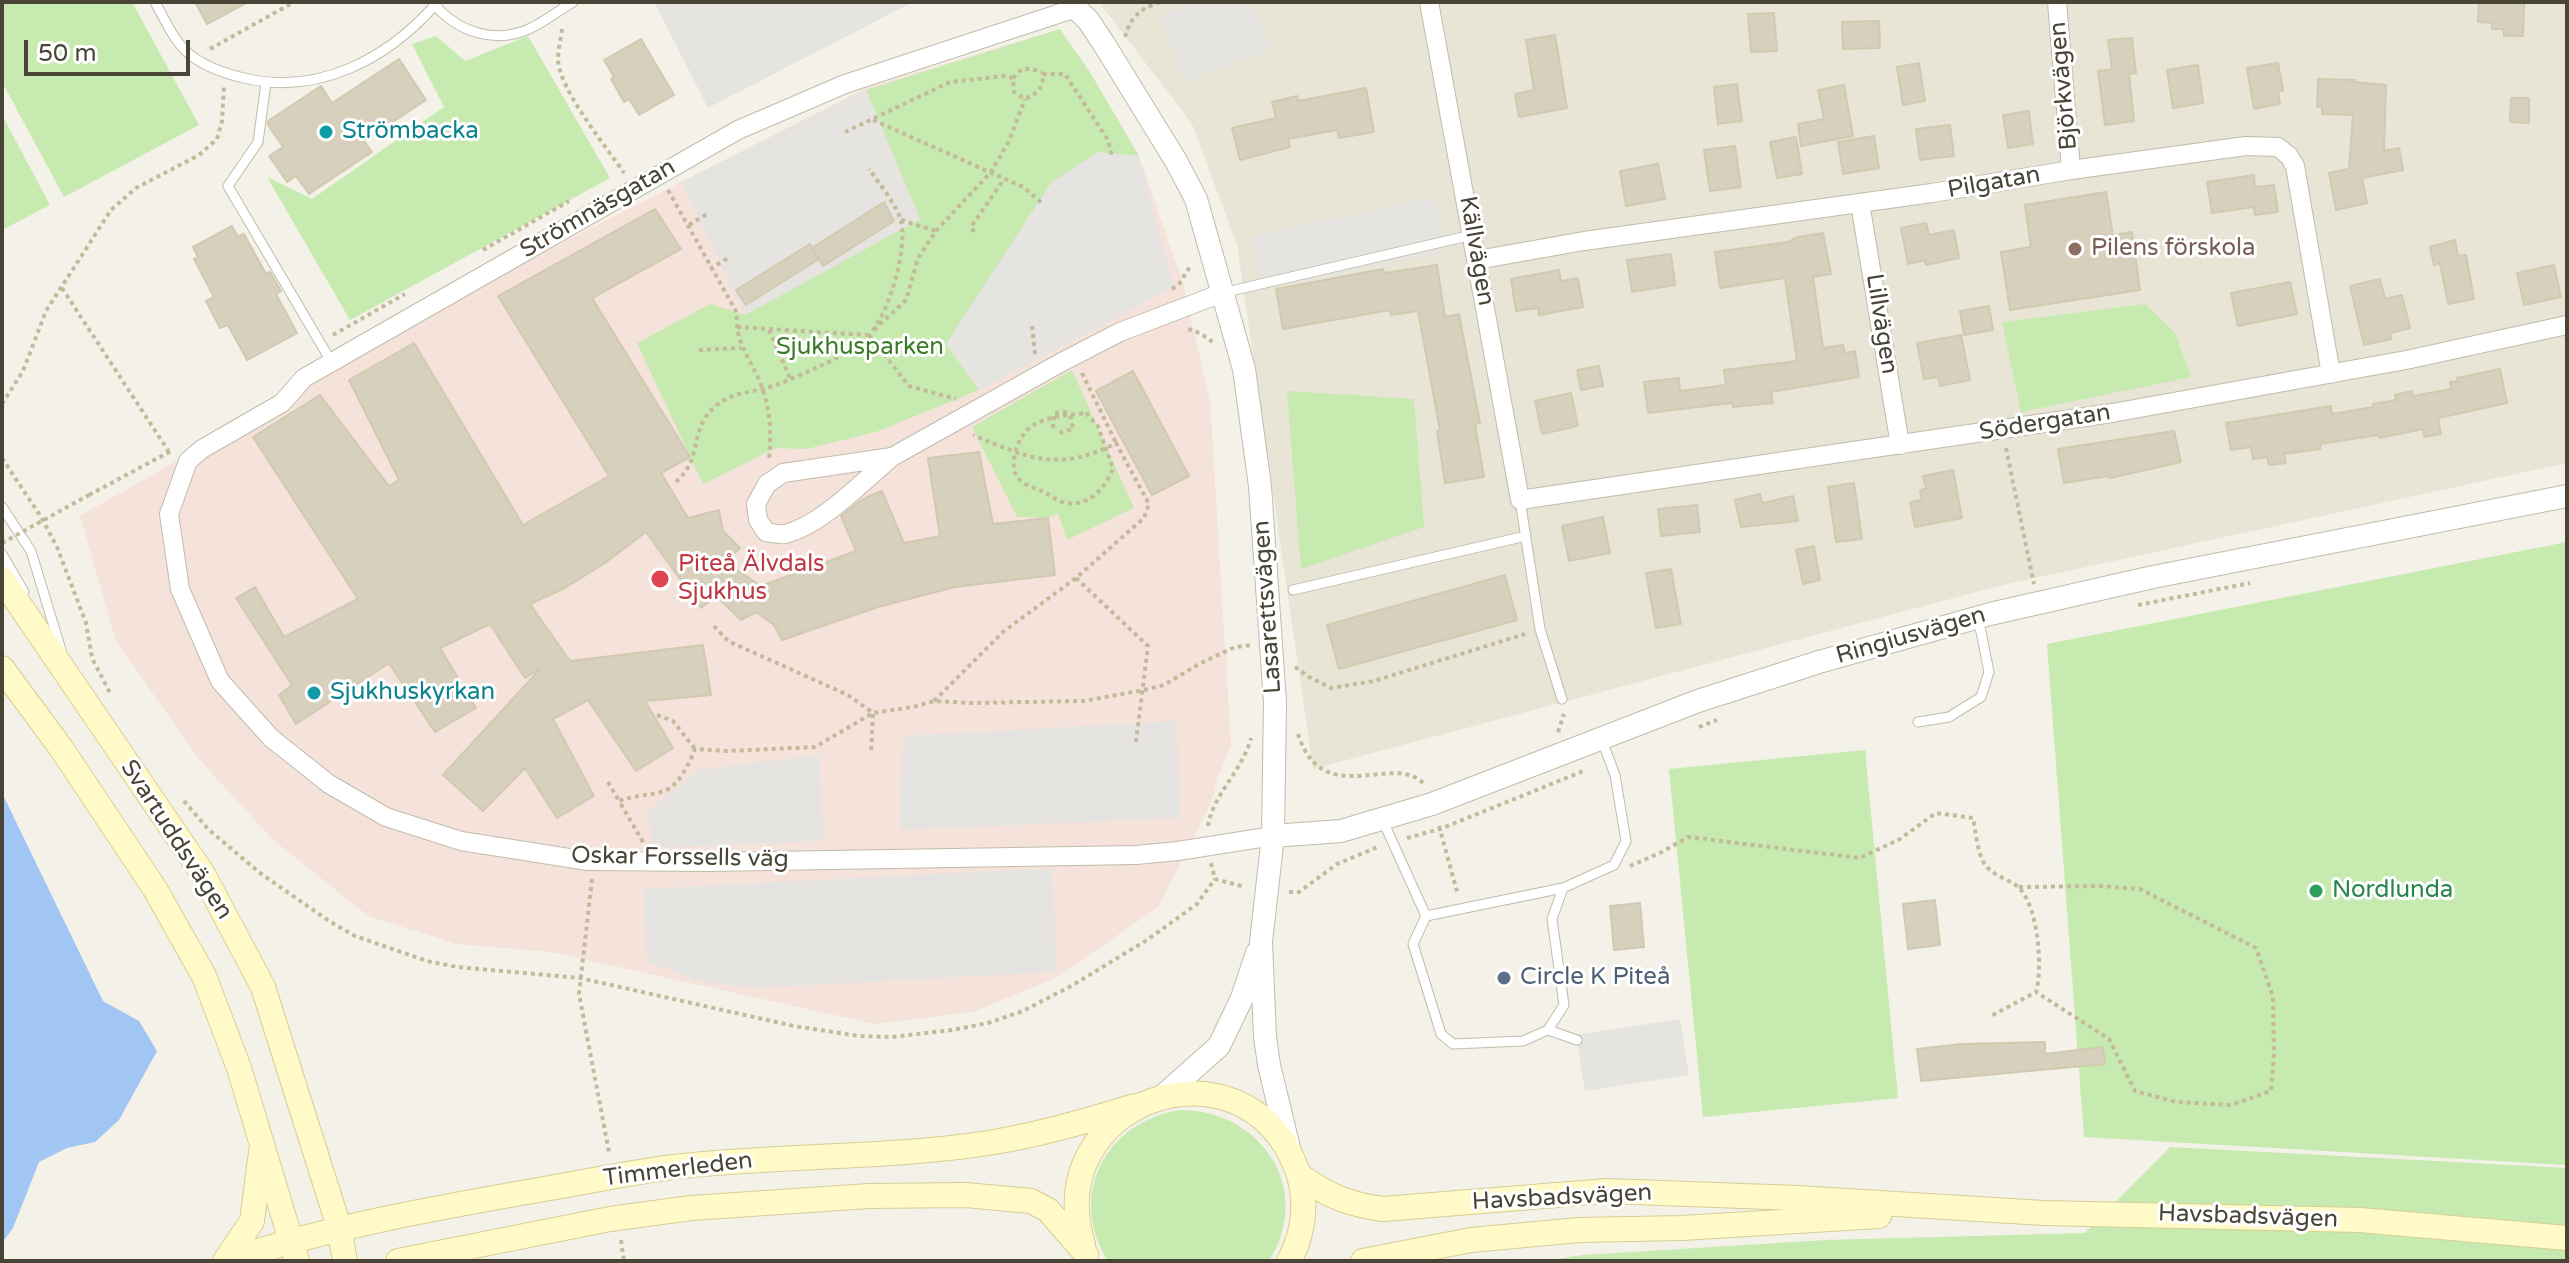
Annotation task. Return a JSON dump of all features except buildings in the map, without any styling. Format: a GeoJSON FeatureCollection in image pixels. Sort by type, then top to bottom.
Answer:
{"type":"FeatureCollection","features":[{"type":"Feature","properties":{"kind":"main road","name":"Svartuddsvägen"},"geometry":{"type":"LineString","coordinates":[[2,579],[203,874],[263,987],[339,1227],[345,1261]]}},
{"type":"Feature","properties":{"kind":"main road","name":"Svartuddsvägen"},"geometry":{"type":"LineString","coordinates":[[2,668],[61,748],[155,889],[204,976],[239,1068],[294,1250]]}},
{"type":"Feature","properties":{"kind":"main road"},"geometry":{"type":"LineString","coordinates":[[1088,1257],[1077,1227],[1076,1198],[1081,1170],[1094,1145],[1112,1123],[1135,1106],[1164,1095],[1191,1092],[1222,1097],[1249,1109],[1273,1128],[1291,1153],[1300,1176],[1304,1201],[1302,1226],[1289,1261]]}},
{"type":"Feature","properties":{"kind":"main road","name":"Timmerleden"},"geometry":{"type":"LineString","coordinates":[[225,1261],[294,1250],[339,1227],[418,1211],[689,1165],[987,1143],[1036,1134],[1135,1106]]}},
{"type":"Feature","properties":{"kind":"main road","name":"Svartuddsvägen"},"geometry":{"type":"LineString","coordinates":[[225,1261],[252,1221],[262,1142]]}},
{"type":"Feature","properties":{"kind":"main road","name":"Havsbadsvägen"},"geometry":{"type":"LineString","coordinates":[[1300,1176],[1328,1196],[1347,1203],[1383,1209],[1607,1191],[1756,1196],[2044,1213],[2360,1220],[2567,1238]]}},
{"type":"Feature","properties":{"kind":"main road","name":"Timmerleden"},"geometry":{"type":"LineString","coordinates":[[398,1261],[581,1223],[691,1208],[775,1201],[966,1195],[1031,1201],[1048,1210],[1088,1257]]}},
{"type":"Feature","properties":{"kind":"main road","name":"Havsbadsvägen"},"geometry":{"type":"LineString","coordinates":[[1363,1261],[1471,1240],[1579,1230],[1682,1228],[1889,1215],[1929,1207]]}},
{"type":"Feature","properties":{"kind":"street","name":"Källvägen"},"geometry":{"type":"LineString","coordinates":[[1429,2],[1520,500]]}},
{"type":"Feature","properties":{"kind":"street","name":"Björkvägen"},"geometry":{"type":"LineString","coordinates":[[2057,2],[2071,170]]}},
{"type":"Feature","properties":{"kind":"street","name":"Strömnäsgatan"},"geometry":{"type":"LineString","coordinates":[[169,514],[188,461],[202,449],[282,403],[304,378],[738,130],[817,95],[1080,4]]}},
{"type":"Feature","properties":{"kind":"street","name":"Lasarettsvägen"},"geometry":{"type":"LineString","coordinates":[[1080,4],[1183,174],[1203,219],[1244,369],[1262,518],[1275,702],[1273,836],[1262,924],[1257,951],[1227,1034],[1219,1046],[1164,1095]]}},
{"type":"Feature","properties":{"kind":"street","name":"Pilgatan"},"geometry":{"type":"LineString","coordinates":[[1477,260],[1584,241],[2071,170],[2246,146],[2278,147],[2295,166],[2331,374]]}},
{"type":"Feature","properties":{"kind":"street","name":"Lillvägen"},"geometry":{"type":"LineString","coordinates":[[1860,203],[1900,445]]}},
{"type":"Feature","properties":{"kind":"street"},"geometry":{"type":"LineString","coordinates":[[892,457],[783,473],[767,484],[756,504],[758,520],[766,532],[783,535],[806,525],[892,457],[995,398],[1120,332],[1222,293]]}},
{"type":"Feature","properties":{"kind":"street","name":"Södergatan"},"geometry":{"type":"LineString","coordinates":[[1520,500],[2002,430],[2331,374],[2567,325]]}},
{"type":"Feature","properties":{"kind":"street","name":"Ringiusvägen"},"geometry":{"type":"LineString","coordinates":[[1273,836],[1341,831],[1432,804],[1698,701],[1819,662],[1978,617],[2261,555],[2567,496]]}},
{"type":"Feature","properties":{"kind":"street","name":"Oskar Forssells väg"},"geometry":{"type":"LineString","coordinates":[[169,514],[180,589],[220,681],[282,747],[329,784],[386,817],[461,841],[595,861],[654,861],[1136,855],[1273,836]]}},
{"type":"Feature","properties":{"kind":"street","name":"Lasarettsvägen"},"geometry":{"type":"LineString","coordinates":[[1262,924],[1265,1037],[1291,1153]]}},
{"type":"Feature","properties":{"kind":"lane"},"geometry":{"type":"LineString","coordinates":[[155,2],[176,40],[194,58],[225,73],[266,83],[316,80],[349,70],[388,49],[416,27],[435,4],[449,21],[469,32],[498,35],[528,30],[569,4]]}},
{"type":"Feature","properties":{"kind":"lane"},"geometry":{"type":"LineString","coordinates":[[266,83],[258,142],[228,186],[332,363]]}},
{"type":"Feature","properties":{"kind":"lane"},"geometry":{"type":"LineString","coordinates":[[1222,293],[1473,235]]}},
{"type":"Feature","properties":{"kind":"lane"},"geometry":{"type":"LineString","coordinates":[[1520,500],[1540,629],[1562,699]]}},
{"type":"Feature","properties":{"kind":"lane"},"geometry":{"type":"LineString","coordinates":[[2,507],[31,551],[70,680]]}},
{"type":"Feature","properties":{"kind":"lane"},"geometry":{"type":"LineString","coordinates":[[1293,590],[1526,536]]}},
{"type":"Feature","properties":{"kind":"lane"},"geometry":{"type":"LineString","coordinates":[[2,554],[70,680]]}},
{"type":"Feature","properties":{"kind":"lane"},"geometry":{"type":"LineString","coordinates":[[1918,722],[1949,717],[1981,697],[1989,672],[1978,617]]}},
{"type":"Feature","properties":{"kind":"lane"},"geometry":{"type":"LineString","coordinates":[[1426,916],[1563,888],[1614,865],[1626,841],[1615,775],[1601,738]]}},
{"type":"Feature","properties":{"kind":"lane"},"geometry":{"type":"LineString","coordinates":[[1382,819],[1426,916],[1413,944],[1441,1034],[1453,1044],[1523,1041],[1548,1030],[1564,1005],[1552,919],[1563,888]]}},
{"type":"Feature","properties":{"kind":"lane"},"geometry":{"type":"LineString","coordinates":[[1548,1030],[1577,1040]]}},
{"type":"Feature","properties":{"kind":"path"},"geometry":{"type":"LineString","coordinates":[[194,58],[294,2]]}},
{"type":"Feature","properties":{"kind":"path"},"geometry":{"type":"LineString","coordinates":[[1127,47],[1124,39],[1129,22],[1139,10],[1160,2]]}},
{"type":"Feature","properties":{"kind":"path"},"geometry":{"type":"LineString","coordinates":[[569,4],[558,61],[577,105],[635,188]]}},
{"type":"Feature","properties":{"kind":"path"},"geometry":{"type":"LineString","coordinates":[[1025,99],[1014,92],[1013,78],[1022,69],[1033,69],[1043,74],[1065,74],[1108,140],[1112,157]]}},
{"type":"Feature","properties":{"kind":"path"},"geometry":{"type":"LineString","coordinates":[[2,404],[23,371],[46,311],[111,210],[124,197],[199,155],[217,139],[222,121],[225,73]]}},
{"type":"Feature","properties":{"kind":"path"},"geometry":{"type":"LineString","coordinates":[[676,482],[693,462],[696,432],[705,415],[736,393],[763,389],[824,365],[869,335],[906,300],[918,258],[936,231],[991,172],[1009,141],[1025,99],[1038,93],[1043,85],[1043,74]]}},
{"type":"Feature","properties":{"kind":"path"},"geometry":{"type":"LineString","coordinates":[[845,132],[950,82],[1005,76],[1013,78]]}},
{"type":"Feature","properties":{"kind":"path"},"geometry":{"type":"LineString","coordinates":[[873,120],[1023,187],[1042,203]]}},
{"type":"Feature","properties":{"kind":"path"},"geometry":{"type":"LineString","coordinates":[[869,169],[901,220],[902,240],[887,303],[869,335]]}},
{"type":"Feature","properties":{"kind":"path"},"geometry":{"type":"LineString","coordinates":[[974,232],[971,227],[1004,179]]}},
{"type":"Feature","properties":{"kind":"path"},"geometry":{"type":"LineString","coordinates":[[670,193],[737,313],[736,327],[741,348],[763,389],[771,421],[769,462]]}},
{"type":"Feature","properties":{"kind":"path"},"geometry":{"type":"LineString","coordinates":[[689,225],[707,214]]}},
{"type":"Feature","properties":{"kind":"path"},"geometry":{"type":"LineString","coordinates":[[901,220],[936,231]]}},
{"type":"Feature","properties":{"kind":"path"},"geometry":{"type":"LineString","coordinates":[[710,269],[728,258]]}},
{"type":"Feature","properties":{"kind":"path"},"geometry":{"type":"LineString","coordinates":[[1170,291],[1179,284],[1192,261]]}},
{"type":"Feature","properties":{"kind":"path"},"geometry":{"type":"LineString","coordinates":[[62,288],[169,452]]}},
{"type":"Feature","properties":{"kind":"path"},"geometry":{"type":"LineString","coordinates":[[1032,326],[1036,364]]}},
{"type":"Feature","properties":{"kind":"path"},"geometry":{"type":"LineString","coordinates":[[736,327],[869,335],[909,386],[948,398],[965,399]]}},
{"type":"Feature","properties":{"kind":"path"},"geometry":{"type":"LineString","coordinates":[[1185,328],[1200,333],[1219,350]]}},
{"type":"Feature","properties":{"kind":"path"},"geometry":{"type":"LineString","coordinates":[[769,330],[790,378]]}},
{"type":"Feature","properties":{"kind":"path"},"geometry":{"type":"LineString","coordinates":[[699,350],[741,348]]}},
{"type":"Feature","properties":{"kind":"path"},"geometry":{"type":"LineString","coordinates":[[934,701],[1003,632],[1076,578],[1144,518],[1149,504],[1079,365]]}},
{"type":"Feature","properties":{"kind":"path"},"geometry":{"type":"LineString","coordinates":[[1053,428],[1054,413],[1060,412],[1071,418],[1073,429],[1059,433]]}},
{"type":"Feature","properties":{"kind":"path"},"geometry":{"type":"LineString","coordinates":[[1053,418],[1032,426],[1022,436],[1015,453],[1017,477],[1065,503],[1082,502],[1099,492],[1113,469],[1098,426],[1086,413],[1068,416]]}},
{"type":"Feature","properties":{"kind":"path"},"geometry":{"type":"LineString","coordinates":[[2002,430],[2039,603]]}},
{"type":"Feature","properties":{"kind":"path"},"geometry":{"type":"LineString","coordinates":[[970,434],[1015,453],[1048,461],[1082,458],[1116,443]]}},
{"type":"Feature","properties":{"kind":"path"},"geometry":{"type":"LineString","coordinates":[[2,543],[161,457]]}},
{"type":"Feature","properties":{"kind":"path"},"geometry":{"type":"LineString","coordinates":[[2,458],[57,547],[86,623],[92,658],[112,697]]}},
{"type":"Feature","properties":{"kind":"path"},"geometry":{"type":"LineString","coordinates":[[1076,578],[1148,646],[1136,742]]}},
{"type":"Feature","properties":{"kind":"path"},"geometry":{"type":"LineString","coordinates":[[2135,606],[2259,581]]}},
{"type":"Feature","properties":{"kind":"path"},"geometry":{"type":"LineString","coordinates":[[714,626],[728,641],[827,685],[873,713]]}},
{"type":"Feature","properties":{"kind":"path"},"geometry":{"type":"LineString","coordinates":[[1289,670],[1288,661],[1331,688],[1374,681],[1540,629]]}},
{"type":"Feature","properties":{"kind":"path"},"geometry":{"type":"LineString","coordinates":[[657,715],[673,721],[695,749],[727,751],[815,747],[873,713],[934,701],[1084,701],[1164,685],[1235,647],[1271,643]]}},
{"type":"Feature","properties":{"kind":"path"},"geometry":{"type":"LineString","coordinates":[[871,754],[873,713]]}},
{"type":"Feature","properties":{"kind":"path"},"geometry":{"type":"LineString","coordinates":[[1688,731],[1730,716]]}},
{"type":"Feature","properties":{"kind":"path"},"geometry":{"type":"LineString","coordinates":[[1295,723],[1305,754],[1327,772],[1343,775],[1410,774],[1422,781],[1440,829],[1461,909]]}},
{"type":"Feature","properties":{"kind":"path"},"geometry":{"type":"LineString","coordinates":[[1252,735],[1249,747],[1210,814],[1211,868],[1215,879],[1225,883],[1299,892],[1337,864],[1440,829],[1609,761]]}},
{"type":"Feature","properties":{"kind":"path"},"geometry":{"type":"LineString","coordinates":[[619,801],[634,794],[666,790],[687,768],[695,749]]}},
{"type":"Feature","properties":{"kind":"path"},"geometry":{"type":"LineString","coordinates":[[608,782],[654,861]]}},
{"type":"Feature","properties":{"kind":"path"},"geometry":{"type":"LineString","coordinates":[[183,800],[208,829],[260,873],[355,936],[427,961],[457,967],[580,978],[842,1034],[892,1037],[952,1030],[988,1023],[1023,1011],[1073,985],[1185,914],[1203,897],[1215,879]]}},
{"type":"Feature","properties":{"kind":"path"},"geometry":{"type":"LineString","coordinates":[[1614,865],[1633,866],[1688,837],[1860,858],[1900,839],[1936,813],[1973,818],[1984,864],[2002,880],[2019,887],[2140,889],[2256,948],[2273,997],[2271,1091],[2231,1105],[2176,1102],[2135,1091],[2109,1039],[2036,992]]}},
{"type":"Feature","properties":{"kind":"path"},"geometry":{"type":"LineString","coordinates":[[595,861],[579,994],[609,1152]]}},
{"type":"Feature","properties":{"kind":"path"},"geometry":{"type":"LineString","coordinates":[[1989,1017],[2036,992],[2041,976],[2032,906],[2019,887]]}},
{"type":"Feature","properties":{"kind":"path"},"geometry":{"type":"LineString","coordinates":[[621,1237],[624,1261]]}},
{"type":"Feature","properties":{"kind":"shaded area"},"geometry":{"type":"Polygon","coordinates":[[[913,2],[708,108],[655,4],[913,2]]]}},
{"type":"Feature","properties":{"kind":"shaded area"},"geometry":{"type":"Polygon","coordinates":[[[1099,2],[2567,2],[2567,463],[2003,585],[1313,769],[1237,245],[1192,124],[1099,2]]]}},
{"type":"Feature","properties":{"kind":"shaded area"},"geometry":{"type":"Polygon","coordinates":[[[1197,2],[1253,2],[1271,50],[1184,82],[1160,16],[1197,2]]]}},
{"type":"Feature","properties":{"kind":"shaded area","name":"Piteå Älvdals Sjukhus"},"geometry":{"type":"Polygon","coordinates":[[[1060,29],[1091,74],[1139,156],[1183,283],[1210,401],[1231,746],[1212,801],[1158,907],[1058,977],[973,1012],[875,1024],[551,952],[457,944],[368,916],[272,839],[198,758],[116,641],[80,516],[523,263],[865,88],[1060,29]]]}},
{"type":"Feature","properties":{"kind":"shaded area"},"geometry":{"type":"Polygon","coordinates":[[[866,90],[920,219],[745,315],[681,182],[866,90]]]}},
{"type":"Feature","properties":{"kind":"shaded area"},"geometry":{"type":"Polygon","coordinates":[[[1097,152],[1139,156],[1174,287],[979,390],[946,344],[1051,183],[1097,152]]]}},
{"type":"Feature","properties":{"kind":"shaded area"},"geometry":{"type":"Polygon","coordinates":[[[1434,197],[1448,251],[1263,289],[1251,236],[1434,197]]]}},
{"type":"Feature","properties":{"kind":"shaded area"},"geometry":{"type":"Polygon","coordinates":[[[1177,721],[1180,818],[899,830],[903,736],[1177,721]]]}},
{"type":"Feature","properties":{"kind":"shaded area"},"geometry":{"type":"Polygon","coordinates":[[[820,755],[823,841],[652,848],[649,811],[698,770],[820,755]]]}},
{"type":"Feature","properties":{"kind":"shaded area"},"geometry":{"type":"Polygon","coordinates":[[[1052,868],[1057,972],[754,988],[705,982],[647,962],[643,889],[1052,868]]]}},
{"type":"Feature","properties":{"kind":"shaded area"},"geometry":{"type":"Polygon","coordinates":[[[1680,1019],[1689,1075],[1585,1091],[1576,1035],[1680,1019]]]}},
{"type":"Feature","properties":{"kind":"green space"},"geometry":{"type":"Polygon","coordinates":[[[2,2],[132,2],[199,125],[64,197],[2,82],[2,2]]]}},
{"type":"Feature","properties":{"kind":"green space","name":"Sjukhusparken"},"geometry":{"type":"Polygon","coordinates":[[[1060,29],[1091,74],[1139,156],[1097,153],[1051,183],[946,344],[979,390],[876,432],[806,449],[776,448],[703,484],[637,343],[710,304],[745,315],[920,219],[866,90],[1060,29]]]}},
{"type":"Feature","properties":{"kind":"green space"},"geometry":{"type":"Polygon","coordinates":[[[436,36],[465,61],[528,36],[610,178],[350,320],[267,177],[312,199],[444,107],[412,44],[436,36]]]}},
{"type":"Feature","properties":{"kind":"green space"},"geometry":{"type":"Polygon","coordinates":[[[2,115],[50,205],[2,230],[2,115]]]}},
{"type":"Feature","properties":{"kind":"green space"},"geometry":{"type":"Polygon","coordinates":[[[2145,304],[2175,333],[2191,377],[2021,412],[2002,322],[2145,304]]]}},
{"type":"Feature","properties":{"kind":"green space"},"geometry":{"type":"Polygon","coordinates":[[[1072,370],[1134,508],[1067,540],[1058,513],[1048,518],[1017,517],[972,427],[1072,370]]]}},
{"type":"Feature","properties":{"kind":"green space"},"geometry":{"type":"Polygon","coordinates":[[[1287,391],[1414,399],[1424,527],[1301,569],[1287,391]]]}},
{"type":"Feature","properties":{"kind":"green space","name":"Nordlunda"},"geometry":{"type":"Polygon","coordinates":[[[2567,542],[2567,1165],[2084,1137],[2047,644],[2567,542]]]}},
{"type":"Feature","properties":{"kind":"green space"},"geometry":{"type":"Polygon","coordinates":[[[1865,750],[1898,1098],[1703,1117],[1669,769],[1865,750]]]}},
{"type":"Feature","properties":{"kind":"green space"},"geometry":{"type":"Polygon","coordinates":[[[1179,1110],[1208,1113],[1234,1123],[1255,1138],[1272,1158],[1282,1181],[1286,1207],[1282,1234],[1269,1261],[1108,1261],[1096,1236],[1091,1211],[1093,1188],[1100,1166],[1113,1146],[1131,1130],[1153,1118],[1179,1110]]]}},
{"type":"Feature","properties":{"kind":"green space"},"geometry":{"type":"Polygon","coordinates":[[[2170,1147],[2567,1168],[2567,1261],[1542,1261],[1583,1255],[1826,1240],[2085,1233],[2170,1147]]]}},
{"type":"Feature","properties":{"kind":"water"},"geometry":{"type":"Polygon","coordinates":[[[2,793],[103,1001],[139,1021],[157,1051],[119,1120],[95,1142],[67,1148],[39,1162],[13,1228],[2,1243],[2,793]]]}},
{"type":"Feature","properties":{"kind":"place","name":"Strömbacka"},"geometry":{"type":"Point","coordinates":[326,132]}},
{"type":"Feature","properties":{"kind":"place","name":"Pilens förskola"},"geometry":{"type":"Point","coordinates":[2075,249]}},
{"type":"Feature","properties":{"kind":"place","name":"Piteå Älvdals Sjukhus"},"geometry":{"type":"Point","coordinates":[660,579]}},
{"type":"Feature","properties":{"kind":"place","name":"Sjukhuskyrkan"},"geometry":{"type":"Point","coordinates":[314,693]}},
{"type":"Feature","properties":{"kind":"place","name":"Nordlunda"},"geometry":{"type":"Point","coordinates":[2316,891]}},
{"type":"Feature","properties":{"kind":"place","name":"Circle K Piteå"},"geometry":{"type":"Point","coordinates":[1504,978]}}]}
